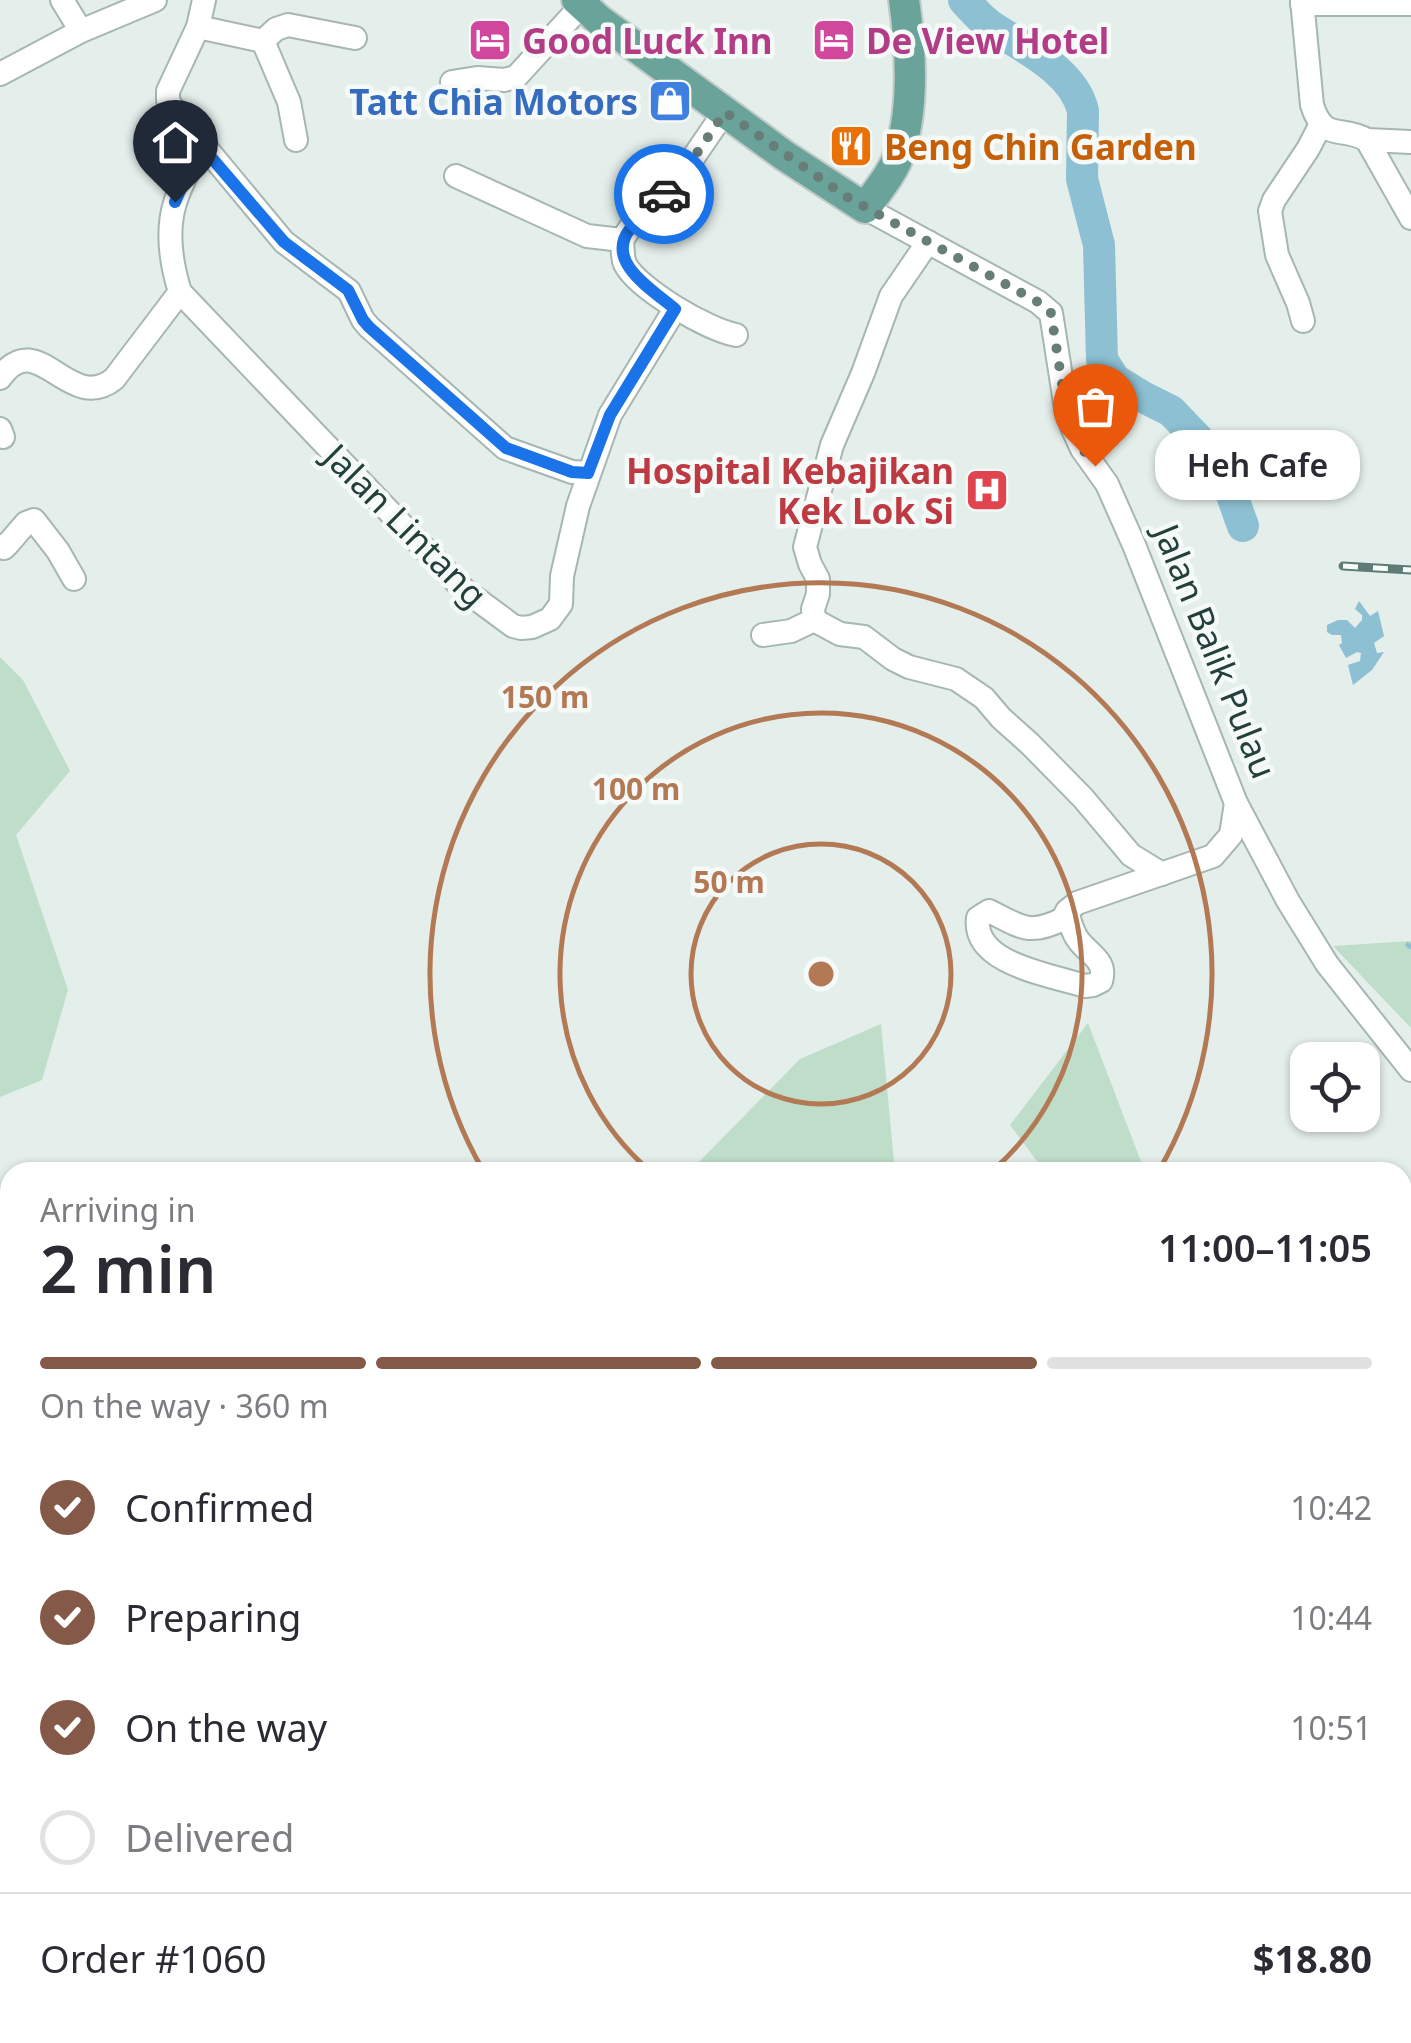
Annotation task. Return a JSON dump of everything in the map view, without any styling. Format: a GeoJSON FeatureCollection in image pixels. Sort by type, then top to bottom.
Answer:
{"type":"FeatureCollection","features":[{"type":"Feature","properties":{"kind":"main road"},"geometry":{"type":"LineString","coordinates":[[865,208],[886,180],[902,145],[910,40],[904,0]]}},
{"type":"Feature","properties":{"kind":"main road","name":"Jalan Balik Pulau"},"geometry":{"type":"LineString","coordinates":[[580,2],[785,156],[865,208]]}},
{"type":"Feature","properties":{"kind":"street"},"geometry":{"type":"LineString","coordinates":[[62,0],[81,31]]}},
{"type":"Feature","properties":{"kind":"street"},"geometry":{"type":"LineString","coordinates":[[0,74],[81,31],[155,0]]}},
{"type":"Feature","properties":{"kind":"street"},"geometry":{"type":"LineString","coordinates":[[204,0],[198,27],[168,90],[171,106],[198,142],[284,242],[348,290],[369,327],[506,448],[572,472],[588,473]]}},
{"type":"Feature","properties":{"kind":"street"},"geometry":{"type":"LineString","coordinates":[[452,82],[516,77],[580,2]]}},
{"type":"Feature","properties":{"kind":"street"},"geometry":{"type":"LineString","coordinates":[[1411,4],[1302,2],[1312,104],[1321,124],[1332,132],[1367,140],[1411,142]]}},
{"type":"Feature","properties":{"kind":"street"},"geometry":{"type":"LineString","coordinates":[[263,40],[288,25],[355,38]]}},
{"type":"Feature","properties":{"kind":"street"},"geometry":{"type":"LineString","coordinates":[[198,27],[263,40]]}},
{"type":"Feature","properties":{"kind":"street"},"geometry":{"type":"LineString","coordinates":[[263,40],[286,91],[296,140]]}},
{"type":"Feature","properties":{"kind":"street"},"geometry":{"type":"LineString","coordinates":[[725,112],[680,178],[622,240],[626,265],[675,309],[710,328],[736,335]]}},
{"type":"Feature","properties":{"kind":"street"},"geometry":{"type":"LineString","coordinates":[[1302,321],[1276,255],[1270,211],[1321,124]]}},
{"type":"Feature","properties":{"kind":"street"},"geometry":{"type":"LineString","coordinates":[[1367,140],[1411,218]]}},
{"type":"Feature","properties":{"kind":"street"},"geometry":{"type":"LineString","coordinates":[[0,378],[16,364],[33,360],[77,386],[105,386],[114,379],[180,292],[170,252],[171,225],[175,202],[198,142]]}},
{"type":"Feature","properties":{"kind":"street"},"geometry":{"type":"LineString","coordinates":[[456,176],[586,236],[622,240]]}},
{"type":"Feature","properties":{"kind":"street","name":"Jalan Balik Pulau"},"geometry":{"type":"LineString","coordinates":[[865,208],[1038,302],[1051,313],[1072,427],[1107,484],[1130,535],[1236,804],[1288,901],[1328,964],[1411,1070]]}},
{"type":"Feature","properties":{"kind":"street"},"geometry":{"type":"LineString","coordinates":[[814,620],[818,580],[805,547],[832,445],[892,296],[928,242]]}},
{"type":"Feature","properties":{"kind":"street","name":"Jalan Lintang"},"geometry":{"type":"LineString","coordinates":[[180,292],[464,589],[521,628],[550,619],[561,604],[562,576],[578,506],[610,415],[675,309]]}},
{"type":"Feature","properties":{"kind":"street"},"geometry":{"type":"LineString","coordinates":[[0,546],[8,545],[34,520],[74,578]]}},
{"type":"Feature","properties":{"kind":"street"},"geometry":{"type":"LineString","coordinates":[[763,635],[791,631],[814,620]]}},
{"type":"Feature","properties":{"kind":"street"},"geometry":{"type":"LineString","coordinates":[[814,620],[840,634],[864,638],[892,659],[956,679],[984,698],[1084,798],[1131,855],[1162,874]]}},
{"type":"Feature","properties":{"kind":"street"},"geometry":{"type":"LineString","coordinates":[[1067,911],[1081,943],[1104,968],[1102,981],[1093,985],[1085,986],[1004,961],[982,942],[977,929],[978,918],[989,911],[1036,930],[1063,920],[1067,911],[1077,903],[1213,856],[1231,835],[1236,804]]}},
{"type":"Feature","properties":{"kind":"green space"},"geometry":{"type":"Polygon","coordinates":[[[0,657],[23,680],[70,771],[16,835],[68,990],[42,1080],[0,1097],[0,657]]]}},
{"type":"Feature","properties":{"kind":"green space"},"geometry":{"type":"Polygon","coordinates":[[[1411,941],[1411,1028],[1333,946],[1411,941]]]}},
{"type":"Feature","properties":{"kind":"green space"},"geometry":{"type":"Polygon","coordinates":[[[1088,1023],[1141,1162],[1038,1162],[1010,1125],[1088,1023]]]}},
{"type":"Feature","properties":{"kind":"green space"},"geometry":{"type":"Polygon","coordinates":[[[881,1024],[894,1162],[699,1162],[800,1059],[881,1024]]]}},
{"type":"Feature","properties":{"kind":"water"},"geometry":{"type":"Polygon","coordinates":[[[1359,601],[1370,616],[1378,611],[1384,636],[1374,643],[1377,653],[1384,652],[1372,670],[1353,685],[1348,665],[1360,661],[1361,653],[1346,658],[1339,645],[1341,635],[1327,632],[1327,625],[1347,620],[1355,628],[1362,620],[1355,609],[1359,601]]]}},
{"type":"Feature","properties":{"kind":"waterway"},"geometry":{"type":"LineString","coordinates":[[964,0],[988,24],[1059,72],[1078,97],[1083,111],[1082,179],[1099,245],[1102,360],[1115,380],[1171,411],[1196,437],[1223,470],[1243,526]]}},
{"type":"Feature","properties":{"kind":"railway"},"geometry":{"type":"LineString","coordinates":[[1343,566],[1411,570]]}},
{"type":"Feature","properties":{"kind":"way so far"},"geometry":{"type":"LineString","coordinates":[[664,194],[680,178],[725,112],[847,197],[1045,306],[1051,313],[1066,409],[1082,448],[1095,466]]}},
{"type":"Feature","properties":{"kind":"place","name":"Good Luck Inn"},"geometry":{"type":"Point","coordinates":[490,40]}},
{"type":"Feature","properties":{"kind":"place","name":"De View Hotel"},"geometry":{"type":"Point","coordinates":[834,40]}},
{"type":"Feature","properties":{"kind":"place","name":"Tatt Chia Motors"},"geometry":{"type":"Point","coordinates":[670,101]}},
{"type":"Feature","properties":{"kind":"place","name":"Beng Chin Garden"},"geometry":{"type":"Point","coordinates":[851,146]}},
{"type":"Feature","properties":{"kind":"place","name":"Heh Cafe"},"geometry":{"type":"Point","coordinates":[1095,466]}},
{"type":"Feature","properties":{"kind":"place","name":"Hospital Kebajikan Kek Lok Si"},"geometry":{"type":"Point","coordinates":[987,490]}},
{"type":"Feature","properties":{"kind":"route"},"geometry":{"type":"LineString","coordinates":[[175,202],[198,142],[284,242],[348,290],[369,327],[506,448],[572,472],[588,473],[610,415],[675,309],[634,274],[623,256],[622,240],[664,194]]}}]}
